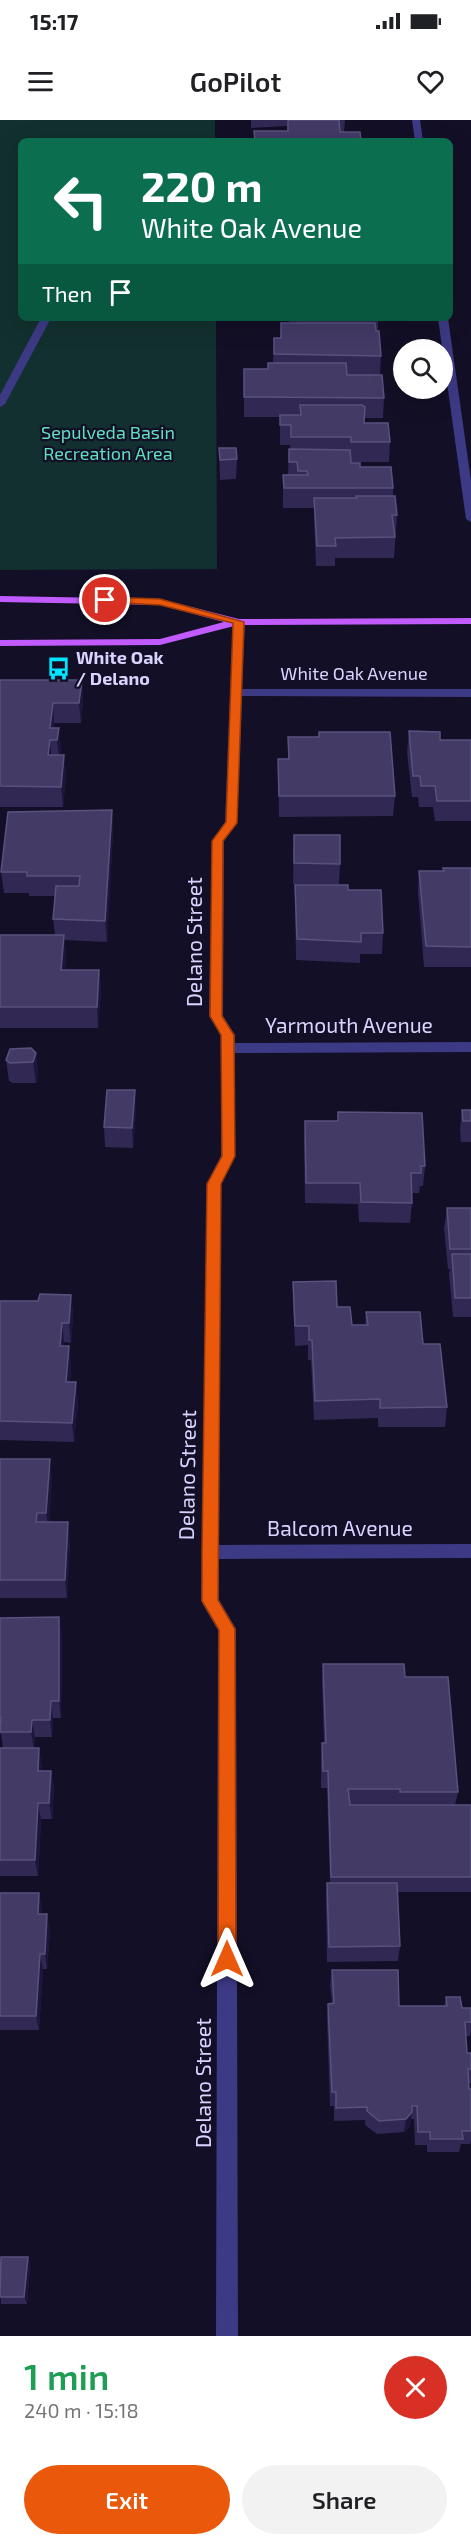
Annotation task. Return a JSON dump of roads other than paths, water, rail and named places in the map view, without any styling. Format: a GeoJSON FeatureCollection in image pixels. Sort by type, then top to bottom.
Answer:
{"type":"FeatureCollection","features":[{"type":"Feature","properties":{"kind":"main road"},"geometry":{"type":"LineString","coordinates":[[0,599],[160,602],[239,622]]}},
{"type":"Feature","properties":{"kind":"main road"},"geometry":{"type":"LineString","coordinates":[[0,643],[159,642],[239,622],[471,621]]}},
{"type":"Feature","properties":{"kind":"street"},"geometry":{"type":"LineString","coordinates":[[416,120],[419,138]]}},
{"type":"Feature","properties":{"kind":"street"},"geometry":{"type":"LineString","coordinates":[[0,404],[44,321]]}},
{"type":"Feature","properties":{"kind":"street"},"geometry":{"type":"LineString","coordinates":[[443,321],[471,519]]}},
{"type":"Feature","properties":{"kind":"street","name":"Delano Street"},"geometry":{"type":"LineString","coordinates":[[227,2336],[227,1629],[210,1601],[210,1552],[214,1184],[228,1156],[228,1035],[216,1016],[218,841],[231,823],[239,622]]}},
{"type":"Feature","properties":{"kind":"street","name":"White Oak Avenue"},"geometry":{"type":"LineString","coordinates":[[236,692],[471,693]]}},
{"type":"Feature","properties":{"kind":"street","name":"Yarmouth Avenue"},"geometry":{"type":"LineString","coordinates":[[228,1048],[471,1047]]}},
{"type":"Feature","properties":{"kind":"street","name":"Balcom Avenue"},"geometry":{"type":"LineString","coordinates":[[210,1552],[471,1551]]}},
{"type":"Feature","properties":{"kind":"place","name":"White Oak / Delano"},"geometry":{"type":"Point","coordinates":[58,668]}},
{"type":"Feature","properties":{"kind":"park label","name":"Sepulveda Basin Recreation Area"},"geometry":{"type":"Point","coordinates":[108,443]}}]}
